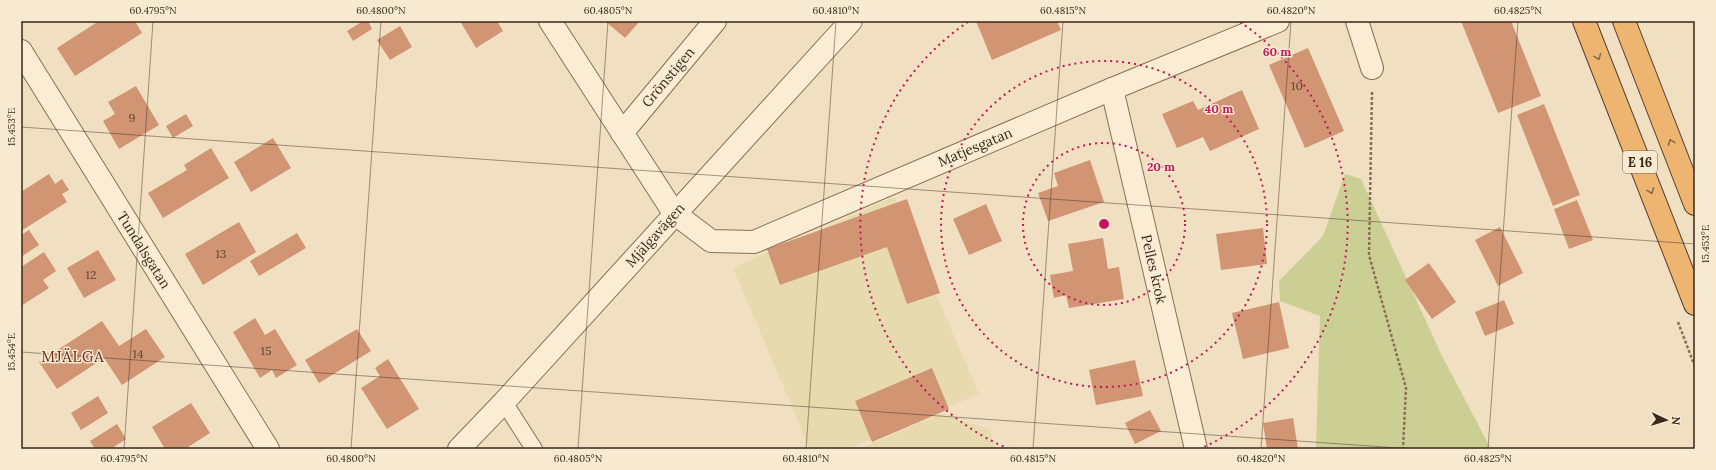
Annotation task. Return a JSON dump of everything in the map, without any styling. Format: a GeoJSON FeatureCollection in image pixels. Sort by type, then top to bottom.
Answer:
{"type":"FeatureCollection","features":[{"type":"Feature","properties":{"kind":"highway","name":"E 16"},"geometry":{"type":"LineString","coordinates":[[1584,21],[1695,304]]}},
{"type":"Feature","properties":{"kind":"highway","name":"E 16"},"geometry":{"type":"LineString","coordinates":[[1624,21],[1695,204]]}},
{"type":"Feature","properties":{"kind":"street"},"geometry":{"type":"LineString","coordinates":[[550,21],[674,213]]}},
{"type":"Feature","properties":{"kind":"street","name":"Grönstigen"},"geometry":{"type":"LineString","coordinates":[[622,133],[715,21]]}},
{"type":"Feature","properties":{"kind":"street","name":"Mjälgavägen"},"geometry":{"type":"LineString","coordinates":[[459,449],[504,402],[674,213],[851,21]]}},
{"type":"Feature","properties":{"kind":"street","name":"Matjesgatan"},"geometry":{"type":"LineString","coordinates":[[674,213],[711,241],[754,242],[1112,89],[1278,21]]}},
{"type":"Feature","properties":{"kind":"street"},"geometry":{"type":"LineString","coordinates":[[1357,21],[1372,68]]}},
{"type":"Feature","properties":{"kind":"street","name":"Tundalsgatan"},"geometry":{"type":"LineString","coordinates":[[21,51],[268,449]]}},
{"type":"Feature","properties":{"kind":"street","name":"Pelles krok"},"geometry":{"type":"LineString","coordinates":[[1112,89],[1196,449]]}},
{"type":"Feature","properties":{"kind":"lane"},"geometry":{"type":"LineString","coordinates":[[504,402],[534,449]]}},
{"type":"Feature","properties":{"kind":"path"},"geometry":{"type":"LineString","coordinates":[[1372,68],[1369,174],[1369,255],[1406,388],[1403,449]]}},
{"type":"Feature","properties":{"kind":"path"},"geometry":{"type":"LineString","coordinates":[[1691,357],[1695,367]]}},
{"type":"Feature","properties":{"kind":"shaded area"},"geometry":{"type":"Polygon","coordinates":[[[894,197],[979,394],[847,449],[810,449],[733,268],[894,197]]]}},
{"type":"Feature","properties":{"kind":"shaded area"},"geometry":{"type":"Polygon","coordinates":[[[940,414],[989,429],[997,449],[859,449],[940,414]]]}},
{"type":"Feature","properties":{"kind":"green space"},"geometry":{"type":"Polygon","coordinates":[[[1345,174],[1361,179],[1441,354],[1491,449],[1316,449],[1320,316],[1280,301],[1279,281],[1323,236],[1345,174]]]}},
{"type":"Feature","properties":{"kind":"building"},"geometry":{"type":"Polygon","coordinates":[[[99,21],[135,21],[142,33],[75,76],[57,48],[99,21]]]}},
{"type":"Feature","properties":{"kind":"building"},"geometry":{"type":"Polygon","coordinates":[[[363,21],[368,21],[372,29],[353,41],[347,31],[363,21]]]}},
{"type":"Feature","properties":{"kind":"building"},"geometry":{"type":"Polygon","coordinates":[[[460,21],[497,21],[503,31],[476,48],[460,21]]]}},
{"type":"Feature","properties":{"kind":"building"},"geometry":{"type":"Polygon","coordinates":[[[605,21],[640,21],[625,38],[605,21]]]}},
{"type":"Feature","properties":{"kind":"building"},"geometry":{"type":"Polygon","coordinates":[[[976,21],[1057,21],[1061,30],[992,60],[976,21]]]}},
{"type":"Feature","properties":{"kind":"building"},"geometry":{"type":"Polygon","coordinates":[[[1461,21],[1511,21],[1541,96],[1498,113],[1461,21]]]}},
{"type":"Feature","properties":{"kind":"building"},"geometry":{"type":"Polygon","coordinates":[[[400,26],[412,47],[390,60],[377,40],[400,26]]]}},
{"type":"Feature","properties":{"kind":"building"},"geometry":{"type":"Polygon","coordinates":[[[1308,48],[1344,131],[1305,148],[1269,65],[1308,48]]]}},
{"type":"Feature","properties":{"kind":"building"},"geometry":{"type":"Polygon","coordinates":[[[136,86],[159,125],[119,149],[103,121],[115,114],[108,102],[136,86]]]}},
{"type":"Feature","properties":{"kind":"building"},"geometry":{"type":"Polygon","coordinates":[[[1242,90],[1259,129],[1210,151],[1203,137],[1177,148],[1162,114],[1193,101],[1198,110],[1242,90]]]}},
{"type":"Feature","properties":{"kind":"building"},"geometry":{"type":"Polygon","coordinates":[[[1544,104],[1580,195],[1553,206],[1517,115],[1544,104]]]}},
{"type":"Feature","properties":{"kind":"building"},"geometry":{"type":"Polygon","coordinates":[[[186,114],[193,126],[173,138],[166,126],[186,114]]]}},
{"type":"Feature","properties":{"kind":"building"},"geometry":{"type":"Polygon","coordinates":[[[273,138],[291,168],[251,192],[234,162],[273,138]]]}},
{"type":"Feature","properties":{"kind":"building"},"geometry":{"type":"Polygon","coordinates":[[[211,148],[229,178],[163,218],[148,193],[187,170],[184,165],[211,148]]]}},
{"type":"Feature","properties":{"kind":"building"},"geometry":{"type":"Polygon","coordinates":[[[1090,160],[1104,202],[1048,221],[1038,193],[1058,186],[1054,173],[1090,160]]]}},
{"type":"Feature","properties":{"kind":"building"},"geometry":{"type":"Polygon","coordinates":[[[49,174],[55,184],[62,179],[69,190],[62,194],[67,202],[21,231],[21,192],[49,174]]]}},
{"type":"Feature","properties":{"kind":"building"},"geometry":{"type":"Polygon","coordinates":[[[907,199],[940,293],[907,304],[887,247],[780,285],[767,249],[907,199]]]}},
{"type":"Feature","properties":{"kind":"building"},"geometry":{"type":"Polygon","coordinates":[[[1577,200],[1593,240],[1569,249],[1554,209],[1577,200]]]}},
{"type":"Feature","properties":{"kind":"building"},"geometry":{"type":"Polygon","coordinates":[[[986,204],[1002,241],[969,255],[953,219],[986,204]]]}},
{"type":"Feature","properties":{"kind":"building"},"geometry":{"type":"Polygon","coordinates":[[[239,222],[256,252],[203,285],[185,254],[239,222]]]}},
{"type":"Feature","properties":{"kind":"building"},"geometry":{"type":"Polygon","coordinates":[[[1500,227],[1523,273],[1498,286],[1475,240],[1500,227]]]}},
{"type":"Feature","properties":{"kind":"building"},"geometry":{"type":"Polygon","coordinates":[[[1263,228],[1267,264],[1221,270],[1216,234],[1263,228]]]}},
{"type":"Feature","properties":{"kind":"building"},"geometry":{"type":"Polygon","coordinates":[[[29,230],[39,245],[21,257],[21,235],[29,230]]]}},
{"type":"Feature","properties":{"kind":"building"},"geometry":{"type":"Polygon","coordinates":[[[297,233],[306,248],[259,276],[250,261],[297,233]]]}},
{"type":"Feature","properties":{"kind":"building"},"geometry":{"type":"Polygon","coordinates":[[[1103,238],[1108,269],[1119,267],[1124,299],[1069,308],[1066,295],[1054,298],[1050,275],[1073,271],[1068,244],[1103,238]]]}},
{"type":"Feature","properties":{"kind":"building"},"geometry":{"type":"Polygon","coordinates":[[[98,250],[116,280],[84,298],[67,268],[98,250]]]}},
{"type":"Feature","properties":{"kind":"building"},"geometry":{"type":"Polygon","coordinates":[[[44,252],[56,271],[43,280],[49,288],[21,306],[21,267],[44,252]]]}},
{"type":"Feature","properties":{"kind":"building"},"geometry":{"type":"Polygon","coordinates":[[[1429,263],[1456,302],[1432,319],[1405,280],[1429,263]]]}},
{"type":"Feature","properties":{"kind":"building"},"geometry":{"type":"Polygon","coordinates":[[[1504,300],[1514,324],[1485,336],[1475,312],[1504,300]]]}},
{"type":"Feature","properties":{"kind":"building"},"geometry":{"type":"Polygon","coordinates":[[[1279,302],[1289,348],[1243,359],[1232,313],[1279,302]]]}},
{"type":"Feature","properties":{"kind":"building"},"geometry":{"type":"Polygon","coordinates":[[[255,318],[265,335],[275,329],[297,365],[276,378],[272,370],[260,378],[233,332],[255,318]]]}},
{"type":"Feature","properties":{"kind":"building"},"geometry":{"type":"Polygon","coordinates":[[[102,321],[119,346],[146,329],[165,357],[122,385],[104,358],[57,389],[39,362],[102,321]]]}},
{"type":"Feature","properties":{"kind":"building"},"geometry":{"type":"Polygon","coordinates":[[[357,329],[371,351],[319,383],[305,360],[357,329]]]}},
{"type":"Feature","properties":{"kind":"building"},"geometry":{"type":"Polygon","coordinates":[[[388,359],[419,409],[387,429],[361,388],[380,376],[375,368],[388,359]]]}},
{"type":"Feature","properties":{"kind":"building"},"geometry":{"type":"Polygon","coordinates":[[[1135,360],[1143,396],[1096,405],[1089,370],[1135,360]]]}},
{"type":"Feature","properties":{"kind":"building"},"geometry":{"type":"Polygon","coordinates":[[[932,368],[949,409],[872,442],[855,401],[932,368]]]}},
{"type":"Feature","properties":{"kind":"building"},"geometry":{"type":"Polygon","coordinates":[[[98,396],[108,413],[81,430],[71,413],[98,396]]]}},
{"type":"Feature","properties":{"kind":"building"},"geometry":{"type":"Polygon","coordinates":[[[191,403],[210,433],[185,449],[165,449],[152,427],[191,403]]]}},
{"type":"Feature","properties":{"kind":"building"},"geometry":{"type":"Polygon","coordinates":[[[1150,410],[1161,431],[1135,444],[1125,423],[1150,410]]]}},
{"type":"Feature","properties":{"kind":"building"},"geometry":{"type":"Polygon","coordinates":[[[1293,418],[1298,449],[1267,449],[1263,423],[1293,418]]]}},
{"type":"Feature","properties":{"kind":"building"},"geometry":{"type":"Polygon","coordinates":[[[117,424],[126,439],[111,449],[95,449],[90,441],[117,424]]]}},
{"type":"Feature","properties":{"kind":"district","name":"MJÄLGA"},"geometry":{"type":"Point","coordinates":[73,356]}}]}
